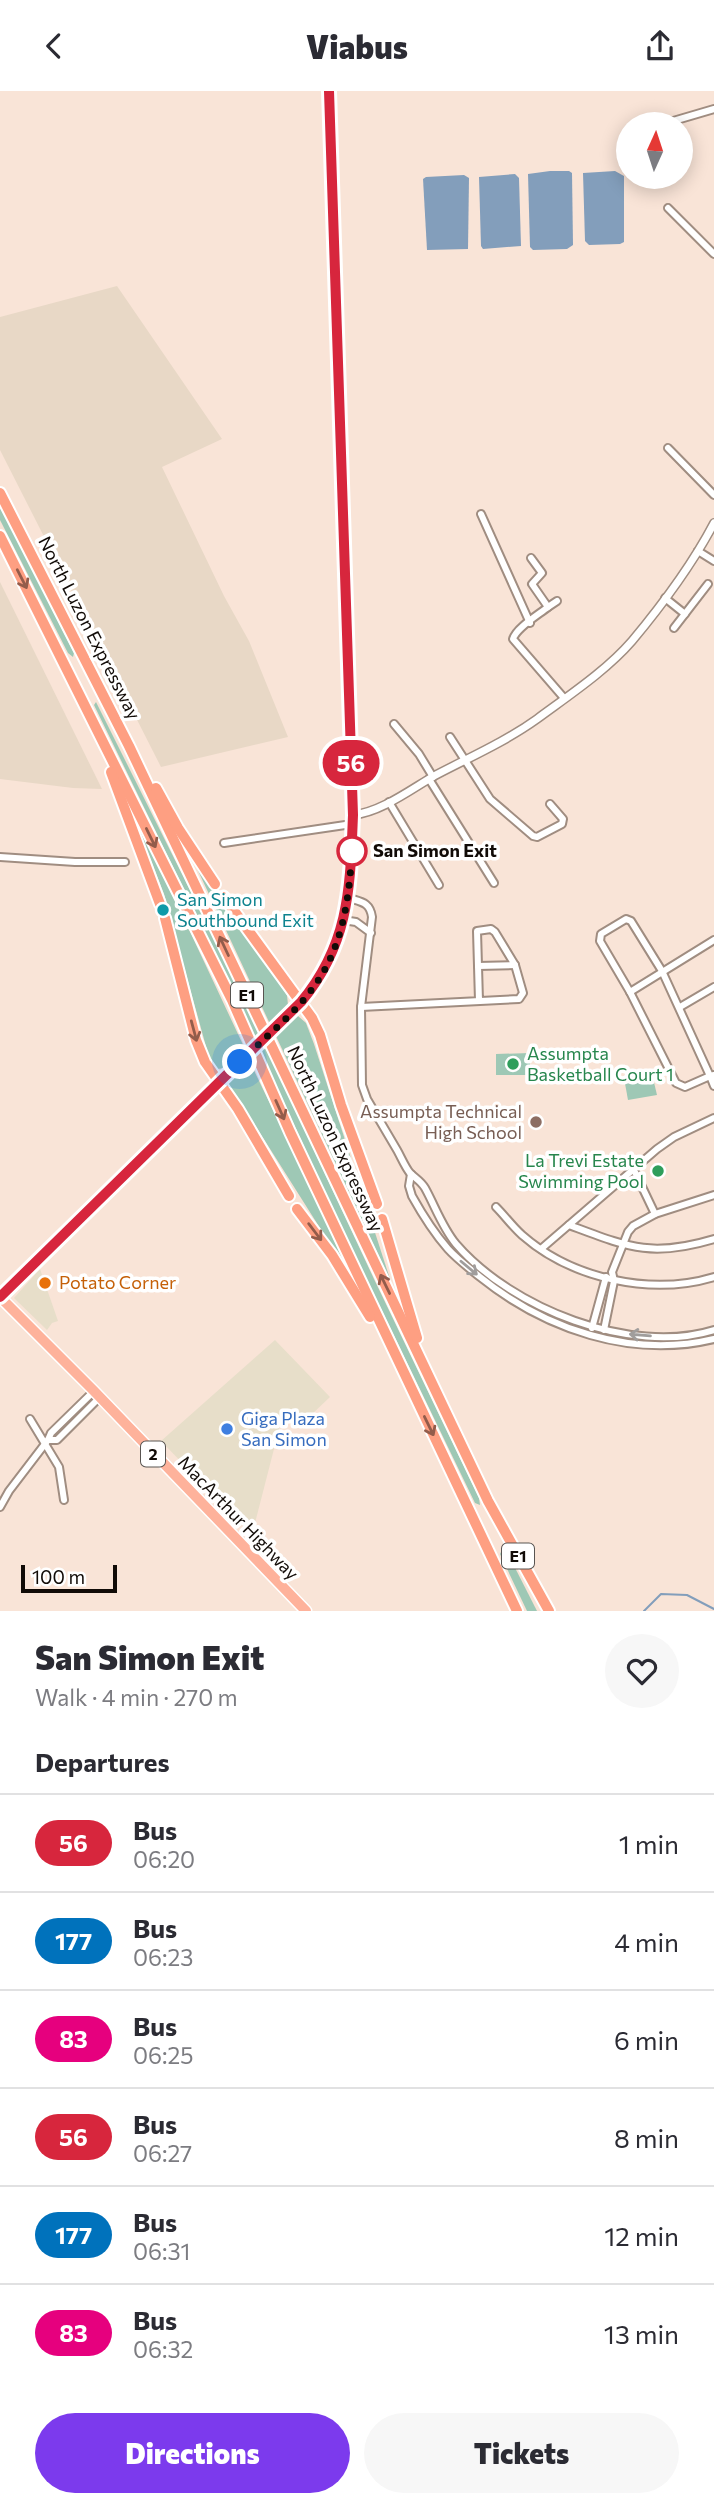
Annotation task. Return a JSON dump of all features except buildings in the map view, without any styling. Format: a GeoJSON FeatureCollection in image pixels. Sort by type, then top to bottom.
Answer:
{"type":"FeatureCollection","features":[{"type":"Feature","properties":{"kind":"highway","name":"North Luzon Expressway"},"geometry":{"type":"LineString","coordinates":[[0,493],[129,746],[488,1501],[549,1611]]}},
{"type":"Feature","properties":{"kind":"highway","name":"North Luzon Expressway"},"geometry":{"type":"LineString","coordinates":[[0,536],[232,1000],[290,1132],[517,1611]]}},
{"type":"Feature","properties":{"kind":"highway"},"geometry":{"type":"LineString","coordinates":[[45,623],[51,645],[115,781],[160,904]]}},
{"type":"Feature","properties":{"kind":"highway"},"geometry":{"type":"LineString","coordinates":[[129,746],[140,759],[178,828],[215,884]]}},
{"type":"Feature","properties":{"kind":"highway"},"geometry":{"type":"LineString","coordinates":[[224,897],[285,984],[301,1002],[320,1035],[341,1105],[377,1204]]}},
{"type":"Feature","properties":{"kind":"highway"},"geometry":{"type":"LineString","coordinates":[[165,918],[196,1040],[205,1062],[238,1109],[289,1196]]}},
{"type":"Feature","properties":{"kind":"highway"},"geometry":{"type":"LineString","coordinates":[[297,1209],[332,1255],[411,1389]]}},
{"type":"Feature","properties":{"kind":"highway"},"geometry":{"type":"LineString","coordinates":[[382,1219],[415,1334],[488,1501]]}},
{"type":"Feature","properties":{"kind":"highway","name":"MacArthur Highway"},"geometry":{"type":"LineString","coordinates":[[0,1297],[306,1611]]}},
{"type":"Feature","properties":{"kind":"main road"},"geometry":{"type":"LineString","coordinates":[[0,1297],[301,1002],[316,983],[335,944],[343,920],[349,898],[353,820],[329,91]]}},
{"type":"Feature","properties":{"kind":"street"},"geometry":{"type":"LineString","coordinates":[[693,115],[714,109]]}},
{"type":"Feature","properties":{"kind":"street"},"geometry":{"type":"LineString","coordinates":[[668,208],[714,254]]}},
{"type":"Feature","properties":{"kind":"street"},"geometry":{"type":"LineString","coordinates":[[668,448],[714,495]]}},
{"type":"Feature","properties":{"kind":"street"},"geometry":{"type":"LineString","coordinates":[[481,514],[530,623]]}},
{"type":"Feature","properties":{"kind":"street"},"geometry":{"type":"LineString","coordinates":[[223,843],[353,820],[537,719],[631,642],[698,551],[714,523]]}},
{"type":"Feature","properties":{"kind":"street"},"geometry":{"type":"LineString","coordinates":[[698,551],[714,561]]}},
{"type":"Feature","properties":{"kind":"street"},"geometry":{"type":"LineString","coordinates":[[531,558],[542,573],[532,584],[548,607]]}},
{"type":"Feature","properties":{"kind":"street"},"geometry":{"type":"LineString","coordinates":[[674,628],[708,584]]}},
{"type":"Feature","properties":{"kind":"street"},"geometry":{"type":"LineString","coordinates":[[665,598],[685,614]]}},
{"type":"Feature","properties":{"kind":"street"},"geometry":{"type":"LineString","coordinates":[[557,601],[517,630],[513,639],[564,698]]}},
{"type":"Feature","properties":{"kind":"street"},"geometry":{"type":"LineString","coordinates":[[394,724],[419,754],[494,883]]}},
{"type":"Feature","properties":{"kind":"street"},"geometry":{"type":"LineString","coordinates":[[450,737],[490,799],[533,836],[537,837],[562,824],[563,819],[550,804]]}},
{"type":"Feature","properties":{"kind":"street"},"geometry":{"type":"LineString","coordinates":[[388,802],[439,885]]}},
{"type":"Feature","properties":{"kind":"street"},"geometry":{"type":"LineString","coordinates":[[0,857],[125,862]]}},
{"type":"Feature","properties":{"kind":"street"},"geometry":{"type":"LineString","coordinates":[[349,898],[369,906],[372,917],[361,1007],[362,1085],[411,1174],[421,1182],[456,1244],[500,1283],[561,1314],[605,1329],[640,1336],[675,1337],[711,1331],[713,1339],[677,1345],[646,1345],[603,1338],[555,1323],[519,1304],[492,1286],[449,1250],[412,1196],[409,1186],[411,1174]]}},
{"type":"Feature","properties":{"kind":"street"},"geometry":{"type":"LineString","coordinates":[[712,1075],[685,1087],[679,1086],[600,941],[601,934],[626,919],[631,921],[662,971],[712,1075],[714,1086]]}},
{"type":"Feature","properties":{"kind":"street"},"geometry":{"type":"LineString","coordinates":[[343,920],[356,922],[371,933]]}},
{"type":"Feature","properties":{"kind":"street"},"geometry":{"type":"LineString","coordinates":[[361,1007],[519,999],[523,993],[515,965],[491,929],[477,931],[479,1001]]}},
{"type":"Feature","properties":{"kind":"street"},"geometry":{"type":"LineString","coordinates":[[630,992],[714,940]]}},
{"type":"Feature","properties":{"kind":"street"},"geometry":{"type":"LineString","coordinates":[[478,966],[515,965]]}},
{"type":"Feature","properties":{"kind":"street"},"geometry":{"type":"LineString","coordinates":[[680,1007],[714,987]]}},
{"type":"Feature","properties":{"kind":"street"},"geometry":{"type":"LineString","coordinates":[[541,1249],[674,1137],[714,1118]]}},
{"type":"Feature","properties":{"kind":"street"},"geometry":{"type":"LineString","coordinates":[[634,1170],[655,1214]]}},
{"type":"Feature","properties":{"kind":"street"},"geometry":{"type":"LineString","coordinates":[[412,1196],[426,1190]]}},
{"type":"Feature","properties":{"kind":"street"},"geometry":{"type":"LineString","coordinates":[[591,1334],[604,1279],[612,1272],[625,1235],[633,1226],[655,1214],[714,1195]]}},
{"type":"Feature","properties":{"kind":"street"},"geometry":{"type":"LineString","coordinates":[[496,1207],[521,1234],[541,1249],[604,1279],[669,1286],[714,1277]]}},
{"type":"Feature","properties":{"kind":"street"},"geometry":{"type":"LineString","coordinates":[[430,1224],[439,1217]]}},
{"type":"Feature","properties":{"kind":"street"},"geometry":{"type":"LineString","coordinates":[[569,1225],[622,1245],[649,1249],[684,1248],[714,1238]]}},
{"type":"Feature","properties":{"kind":"street"},"geometry":{"type":"LineString","coordinates":[[603,1338],[614,1281],[612,1272]]}},
{"type":"Feature","properties":{"kind":"street"},"geometry":{"type":"LineString","coordinates":[[0,1507],[51,1433],[97,1394]]}},
{"type":"Feature","properties":{"kind":"street"},"geometry":{"type":"LineString","coordinates":[[47,1441],[57,1440],[70,1428],[97,1394]]}},
{"type":"Feature","properties":{"kind":"street"},"geometry":{"type":"LineString","coordinates":[[74,1411],[81,1417]]}},
{"type":"Feature","properties":{"kind":"street"},"geometry":{"type":"LineString","coordinates":[[30,1419],[47,1441],[59,1467],[64,1500]]}},
{"type":"Feature","properties":{"kind":"street"},"geometry":{"type":"LineString","coordinates":[[64,1421],[70,1428]]}},
{"type":"Feature","properties":{"kind":"shaded area"},"geometry":{"type":"Polygon","coordinates":[[[117,286],[222,439],[162,467],[224,596],[249,641],[288,737],[161,767],[0,450],[0,317],[117,286]]]}},
{"type":"Feature","properties":{"kind":"shaded area"},"geometry":{"type":"Polygon","coordinates":[[[0,582],[102,789],[0,779],[0,582]]]}},
{"type":"Feature","properties":{"kind":"shaded area"},"geometry":{"type":"Polygon","coordinates":[[[40,1269],[58,1321],[52,1323],[47,1330],[14,1298],[40,1269]]]}},
{"type":"Feature","properties":{"kind":"shaded area","name":"Giga Plaza San Simon"},"geometry":{"type":"Polygon","coordinates":[[[275,1340],[330,1397],[309,1417],[284,1410],[255,1523],[247,1530],[161,1441],[275,1340]]]}},
{"type":"Feature","properties":{"kind":"green space"},"geometry":{"type":"Polygon","coordinates":[[[0,506],[74,653],[73,657],[68,653],[0,520],[0,506]]]}},
{"type":"Feature","properties":{"kind":"green space"},"geometry":{"type":"Polygon","coordinates":[[[96,702],[228,966],[480,1505],[475,1503],[341,1226],[203,928],[94,705],[96,702]]]}},
{"type":"Feature","properties":{"kind":"green space"},"geometry":{"type":"Polygon","coordinates":[[[136,822],[245,1049],[220,1069],[216,1069],[210,1061],[164,894],[136,822]]]}},
{"type":"Feature","properties":{"kind":"green space"},"geometry":{"type":"Polygon","coordinates":[[[193,860],[287,995],[288,1005],[270,1024],[193,860]]]}},
{"type":"Feature","properties":{"kind":"green space"},"geometry":{"type":"Polygon","coordinates":[[[298,1016],[306,1023],[314,1044],[391,1282],[275,1034],[293,1017],[298,1016]]]}},
{"type":"Feature","properties":{"kind":"green space","name":"Assumpta Basketball Court 1"},"geometry":{"type":"Polygon","coordinates":[[[530,1053],[530,1075],[496,1075],[496,1054],[530,1053]]]}},
{"type":"Feature","properties":{"kind":"green space"},"geometry":{"type":"Polygon","coordinates":[[[249,1060],[349,1274],[228,1087],[228,1081],[249,1060]]]}},
{"type":"Feature","properties":{"kind":"green space"},"geometry":{"type":"Polygon","coordinates":[[[652,1074],[657,1095],[628,1100],[624,1078],[652,1074]]]}},
{"type":"Feature","properties":{"kind":"green space"},"geometry":{"type":"Polygon","coordinates":[[[502,1550],[507,1552],[537,1611],[527,1611],[500,1554],[502,1550]]]}},
{"type":"Feature","properties":{"kind":"water"},"geometry":{"type":"Polygon","coordinates":[[[550,171],[572,173],[573,245],[567,249],[533,250],[530,247],[528,174],[550,171]]]}},
{"type":"Feature","properties":{"kind":"water"},"geometry":{"type":"Polygon","coordinates":[[[616,172],[616,189],[624,189],[624,242],[589,245],[585,241],[583,173],[616,172]]]}},
{"type":"Feature","properties":{"kind":"water"},"geometry":{"type":"Polygon","coordinates":[[[515,174],[519,178],[521,246],[483,249],[479,177],[515,174]]]}},
{"type":"Feature","properties":{"kind":"water"},"geometry":{"type":"Polygon","coordinates":[[[464,175],[469,178],[468,249],[427,250],[423,179],[464,175]]]}},
{"type":"Feature","properties":{"kind":"waterway"},"geometry":{"type":"LineString","coordinates":[[644,1611],[661,1594],[687,1595],[714,1609]]}},
{"type":"Feature","properties":{"kind":"bus line","name":"56"},"geometry":{"type":"LineString","coordinates":[[0,1297],[301,1002],[316,983],[328,960],[343,920],[350,889],[353,815],[329,91]]}},
{"type":"Feature","properties":{"kind":"place","name":"San Simon Exit"},"geometry":{"type":"Point","coordinates":[352,851]}},
{"type":"Feature","properties":{"kind":"place","name":"San Simon Southbound Exit"},"geometry":{"type":"Point","coordinates":[163,910]}},
{"type":"Feature","properties":{"kind":"place","name":"Assumpta Basketball Court 1"},"geometry":{"type":"Point","coordinates":[513,1064]}},
{"type":"Feature","properties":{"kind":"place","name":"Assumpta Technical High School"},"geometry":{"type":"Point","coordinates":[536,1122]}},
{"type":"Feature","properties":{"kind":"place","name":"La Trevi Estate Swimming Pool"},"geometry":{"type":"Point","coordinates":[658,1171]}},
{"type":"Feature","properties":{"kind":"place","name":"Potato Corner"},"geometry":{"type":"Point","coordinates":[45,1283]}},
{"type":"Feature","properties":{"kind":"place","name":"Giga Plaza San Simon"},"geometry":{"type":"Point","coordinates":[227,1429]}},
{"type":"Feature","properties":{"kind":"route"},"geometry":{"type":"LineString","coordinates":[[240,1062],[301,1002],[316,983],[335,944],[343,920],[350,889],[352,846],[352,851]]}}]}
